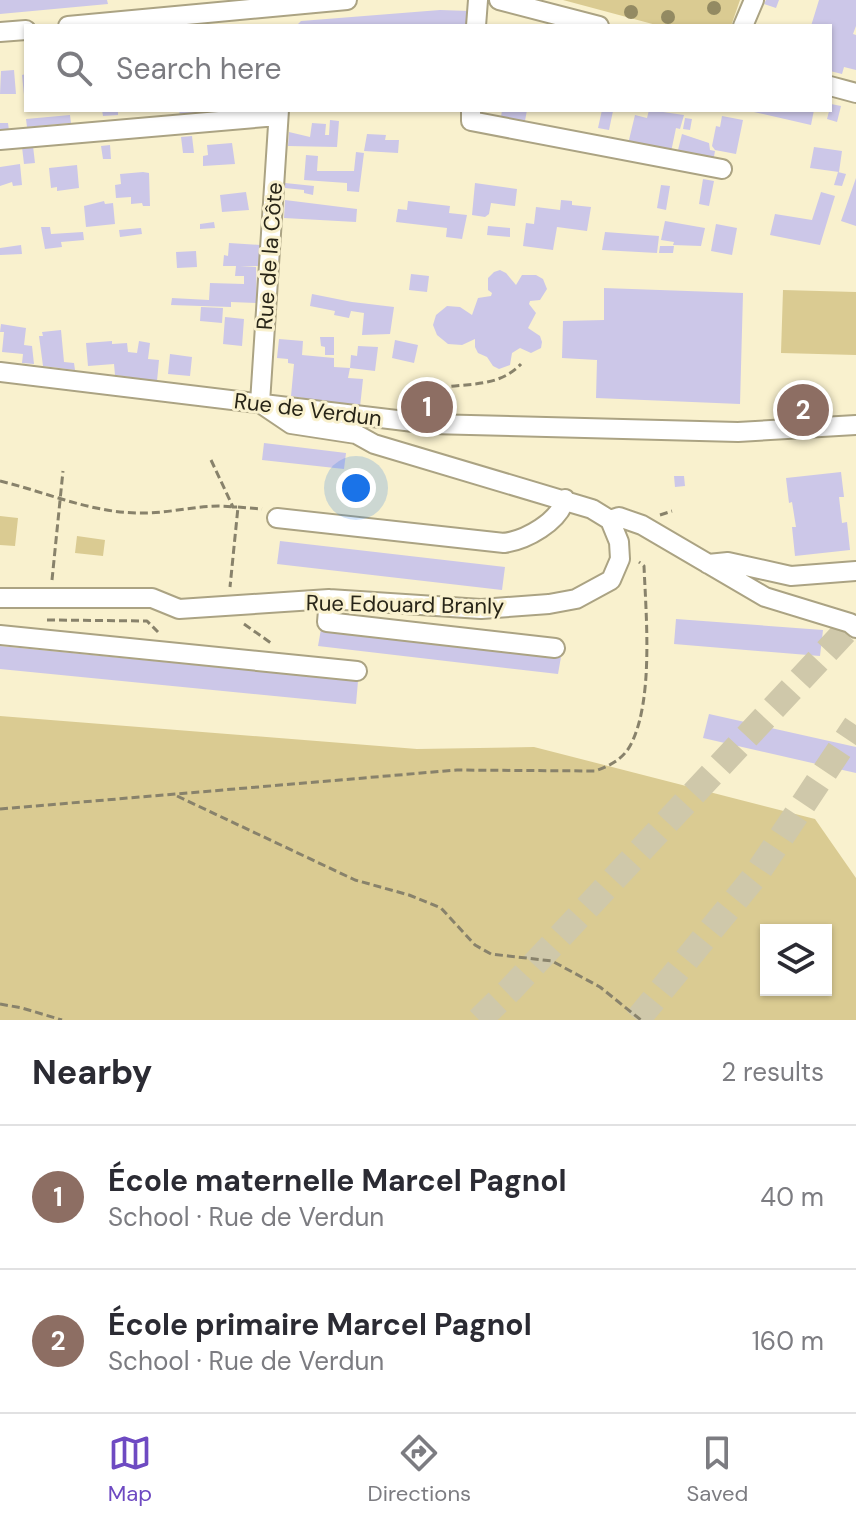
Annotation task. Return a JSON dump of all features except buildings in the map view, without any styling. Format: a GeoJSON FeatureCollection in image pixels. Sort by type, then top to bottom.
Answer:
{"type":"FeatureCollection","features":[{"type":"Feature","properties":{"kind":"street"},"geometry":{"type":"LineString","coordinates":[[91,24],[347,0]]}},
{"type":"Feature","properties":{"kind":"street"},"geometry":{"type":"LineString","coordinates":[[476,24],[478,0]]}},
{"type":"Feature","properties":{"kind":"street"},"geometry":{"type":"LineString","coordinates":[[499,0],[591,24]]}},
{"type":"Feature","properties":{"kind":"street"},"geometry":{"type":"LineString","coordinates":[[744,24],[754,0]]}},
{"type":"Feature","properties":{"kind":"street"},"geometry":{"type":"LineString","coordinates":[[283,24],[284,7]]}},
{"type":"Feature","properties":{"kind":"street"},"geometry":{"type":"LineString","coordinates":[[0,32],[24,30]]}},
{"type":"Feature","properties":{"kind":"street"},"geometry":{"type":"LineString","coordinates":[[832,87],[856,93]]}},
{"type":"Feature","properties":{"kind":"street"},"geometry":{"type":"LineString","coordinates":[[471,112],[471,121],[722,169]]}},
{"type":"Feature","properties":{"kind":"street"},"geometry":{"type":"LineString","coordinates":[[0,140],[278,113]]}},
{"type":"Feature","properties":{"kind":"street","name":"Rue de la Côte"},"geometry":{"type":"LineString","coordinates":[[260,403],[278,113]]}},
{"type":"Feature","properties":{"kind":"street","name":"Rue de Verdun"},"geometry":{"type":"LineString","coordinates":[[0,372],[260,403]]}},
{"type":"Feature","properties":{"kind":"street"},"geometry":{"type":"LineString","coordinates":[[260,403],[291,424],[357,425],[374,444],[592,509],[610,520],[619,542]]}},
{"type":"Feature","properties":{"kind":"street","name":"Rue de Verdun"},"geometry":{"type":"LineString","coordinates":[[357,425],[417,422],[738,432],[856,425]]}},
{"type":"Feature","properties":{"kind":"street"},"geometry":{"type":"LineString","coordinates":[[277,518],[504,543],[531,535],[562,508],[565,499]]}},
{"type":"Feature","properties":{"kind":"street"},"geometry":{"type":"LineString","coordinates":[[610,520],[619,517],[642,525],[765,597],[850,623],[856,628]]}},
{"type":"Feature","properties":{"kind":"street","name":"Rue Edouard Branly"},"geometry":{"type":"LineString","coordinates":[[0,598],[152,598],[179,609],[329,599],[481,609],[576,599],[611,580],[620,559],[619,542]]}},
{"type":"Feature","properties":{"kind":"street"},"geometry":{"type":"LineString","coordinates":[[708,564],[728,562],[791,576],[856,571]]}},
{"type":"Feature","properties":{"kind":"street"},"geometry":{"type":"LineString","coordinates":[[329,599],[327,622],[555,648]]}},
{"type":"Feature","properties":{"kind":"street"},"geometry":{"type":"LineString","coordinates":[[0,635],[357,671]]}},
{"type":"Feature","properties":{"kind":"path"},"geometry":{"type":"LineString","coordinates":[[417,422],[435,389],[497,380],[512,373],[521,364]]}},
{"type":"Feature","properties":{"kind":"path"},"geometry":{"type":"LineString","coordinates":[[211,460],[233,507]]}},
{"type":"Feature","properties":{"kind":"path"},"geometry":{"type":"LineString","coordinates":[[51,584],[63,471]]}},
{"type":"Feature","properties":{"kind":"path"},"geometry":{"type":"LineString","coordinates":[[0,481],[93,508],[138,513],[217,505],[238,507],[229,596],[233,600],[234,616],[290,657],[290,664]]}},
{"type":"Feature","properties":{"kind":"path"},"geometry":{"type":"LineString","coordinates":[[0,809],[457,770],[595,771],[612,766],[629,747],[641,709],[648,639],[644,566],[619,542]]}},
{"type":"Feature","properties":{"kind":"path"},"geometry":{"type":"LineString","coordinates":[[39,620],[147,621],[178,653]]}},
{"type":"Feature","properties":{"kind":"path"},"geometry":{"type":"LineString","coordinates":[[176,796],[355,880],[409,895],[441,908],[475,945],[491,954],[552,961],[600,987],[641,1020]]}},
{"type":"Feature","properties":{"kind":"path"},"geometry":{"type":"LineString","coordinates":[[0,1004],[62,1020]]}},
{"type":"Feature","properties":{"kind":"shaded area"},"geometry":{"type":"Polygon","coordinates":[[[563,0],[740,0],[732,24],[653,24],[563,0]]]}},
{"type":"Feature","properties":{"kind":"shaded area"},"geometry":{"type":"Polygon","coordinates":[[[783,290],[856,292],[856,355],[781,353],[783,290]]]}},
{"type":"Feature","properties":{"kind":"shaded area"},"geometry":{"type":"Polygon","coordinates":[[[0,516],[18,518],[15,546],[0,545],[0,516]]]}},
{"type":"Feature","properties":{"kind":"shaded area"},"geometry":{"type":"Polygon","coordinates":[[[77,536],[105,540],[103,556],[75,553],[77,536]]]}},
{"type":"Feature","properties":{"kind":"shaded area"},"geometry":{"type":"Polygon","coordinates":[[[0,716],[417,749],[534,747],[815,819],[856,878],[856,1020],[0,1020],[0,716]]]}},
{"type":"Feature","properties":{"kind":"tunnel"},"geometry":{"type":"LineString","coordinates":[[479,1020],[856,620]]}},
{"type":"Feature","properties":{"kind":"tunnel"},"geometry":{"type":"LineString","coordinates":[[637,1020],[756,875],[856,725]]}},
{"type":"Feature","properties":{"kind":"place","name":"École maternelle Marcel Pagnol"},"geometry":{"type":"Point","coordinates":[427,407]}},
{"type":"Feature","properties":{"kind":"place","name":"École primaire Marcel Pagnol"},"geometry":{"type":"Point","coordinates":[803,410]}}]}
